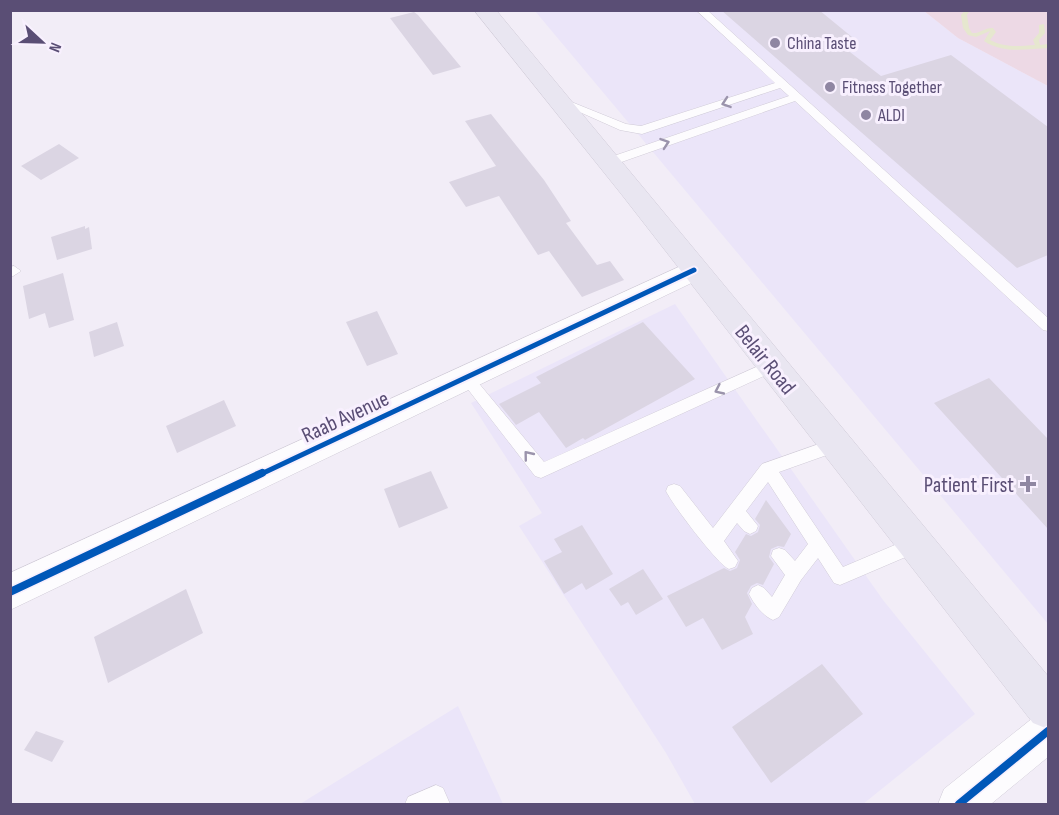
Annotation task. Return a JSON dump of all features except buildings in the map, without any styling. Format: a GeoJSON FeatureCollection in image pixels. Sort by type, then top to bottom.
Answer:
{"type":"FeatureCollection","features":[{"type":"Feature","properties":{"kind":"highway","name":"Belair Road"},"geometry":{"type":"LineString","coordinates":[[484,10],[1048,708]]}},
{"type":"Feature","properties":{"kind":"street","name":"Raab Avenue"},"geometry":{"type":"LineString","coordinates":[[10,592],[694,270]]}},
{"type":"Feature","properties":{"kind":"street"},"geometry":{"type":"LineString","coordinates":[[959,804],[1048,731]]}},
{"type":"Feature","properties":{"kind":"lane"},"geometry":{"type":"LineString","coordinates":[[701,10],[1048,326]]}},
{"type":"Feature","properties":{"kind":"lane"},"geometry":{"type":"LineString","coordinates":[[558,100],[624,127],[642,130],[782,84]]}},
{"type":"Feature","properties":{"kind":"lane"},"geometry":{"type":"LineString","coordinates":[[609,162],[797,97]]}},
{"type":"Feature","properties":{"kind":"lane"},"geometry":{"type":"LineString","coordinates":[[467,378],[541,471],[772,366]]}},
{"type":"Feature","properties":{"kind":"lane"},"geometry":{"type":"LineString","coordinates":[[713,542],[768,469],[836,445]]}},
{"type":"Feature","properties":{"kind":"lane"},"geometry":{"type":"LineString","coordinates":[[768,469],[840,577],[916,544]]}},
{"type":"Feature","properties":{"kind":"lane"},"geometry":{"type":"LineString","coordinates":[[674,491],[729,561]]}},
{"type":"Feature","properties":{"kind":"lane"},"geometry":{"type":"LineString","coordinates":[[736,511],[750,526]]}},
{"type":"Feature","properties":{"kind":"lane"},"geometry":{"type":"LineString","coordinates":[[758,594],[773,611],[795,574],[818,544]]}},
{"type":"Feature","properties":{"kind":"lane"},"geometry":{"type":"LineString","coordinates":[[779,556],[795,574]]}},
{"type":"Feature","properties":{"kind":"lane"},"geometry":{"type":"LineString","coordinates":[[415,804],[436,795],[440,804]]}},
{"type":"Feature","properties":{"kind":"shaded area"},"geometry":{"type":"Polygon","coordinates":[[[535,11],[924,11],[958,38],[1048,86],[1048,624],[535,11]]]}},
{"type":"Feature","properties":{"kind":"shaded area"},"geometry":{"type":"Polygon","coordinates":[[[924,11],[1045,11],[1048,13],[1048,86],[958,38],[924,11]]]}},
{"type":"Feature","properties":{"kind":"shaded area"},"geometry":{"type":"Polygon","coordinates":[[[675,304],[883,600],[975,714],[863,804],[695,804],[666,753],[519,526],[542,513],[471,403],[675,304]]]}},
{"type":"Feature","properties":{"kind":"shaded area"},"geometry":{"type":"Polygon","coordinates":[[[458,706],[503,804],[300,804],[458,706]]]}},
{"type":"Feature","properties":{"kind":"waterway"},"geometry":{"type":"LineString","coordinates":[[968,10],[964,15],[966,28],[970,34],[976,35],[991,29],[993,32],[987,41],[994,45],[1009,48],[1048,46]]}},
{"type":"Feature","properties":{"kind":"waterway"},"geometry":{"type":"LineString","coordinates":[[1038,46],[1036,40],[1042,33],[1042,25]]}},
{"type":"Feature","properties":{"kind":"cycle path"},"geometry":{"type":"LineString","coordinates":[[10,592],[694,270]]}},
{"type":"Feature","properties":{"kind":"cycle path"},"geometry":{"type":"LineString","coordinates":[[959,804],[1048,731]]}},
{"type":"Feature","properties":{"kind":"place","name":"China Taste"},"geometry":{"type":"Point","coordinates":[775,43]}},
{"type":"Feature","properties":{"kind":"place","name":"Fitness Together"},"geometry":{"type":"Point","coordinates":[830,87]}},
{"type":"Feature","properties":{"kind":"place","name":"ALDI"},"geometry":{"type":"Point","coordinates":[866,115]}},
{"type":"Feature","properties":{"kind":"place","name":"Patient First"},"geometry":{"type":"Point","coordinates":[1028,484]}}]}
